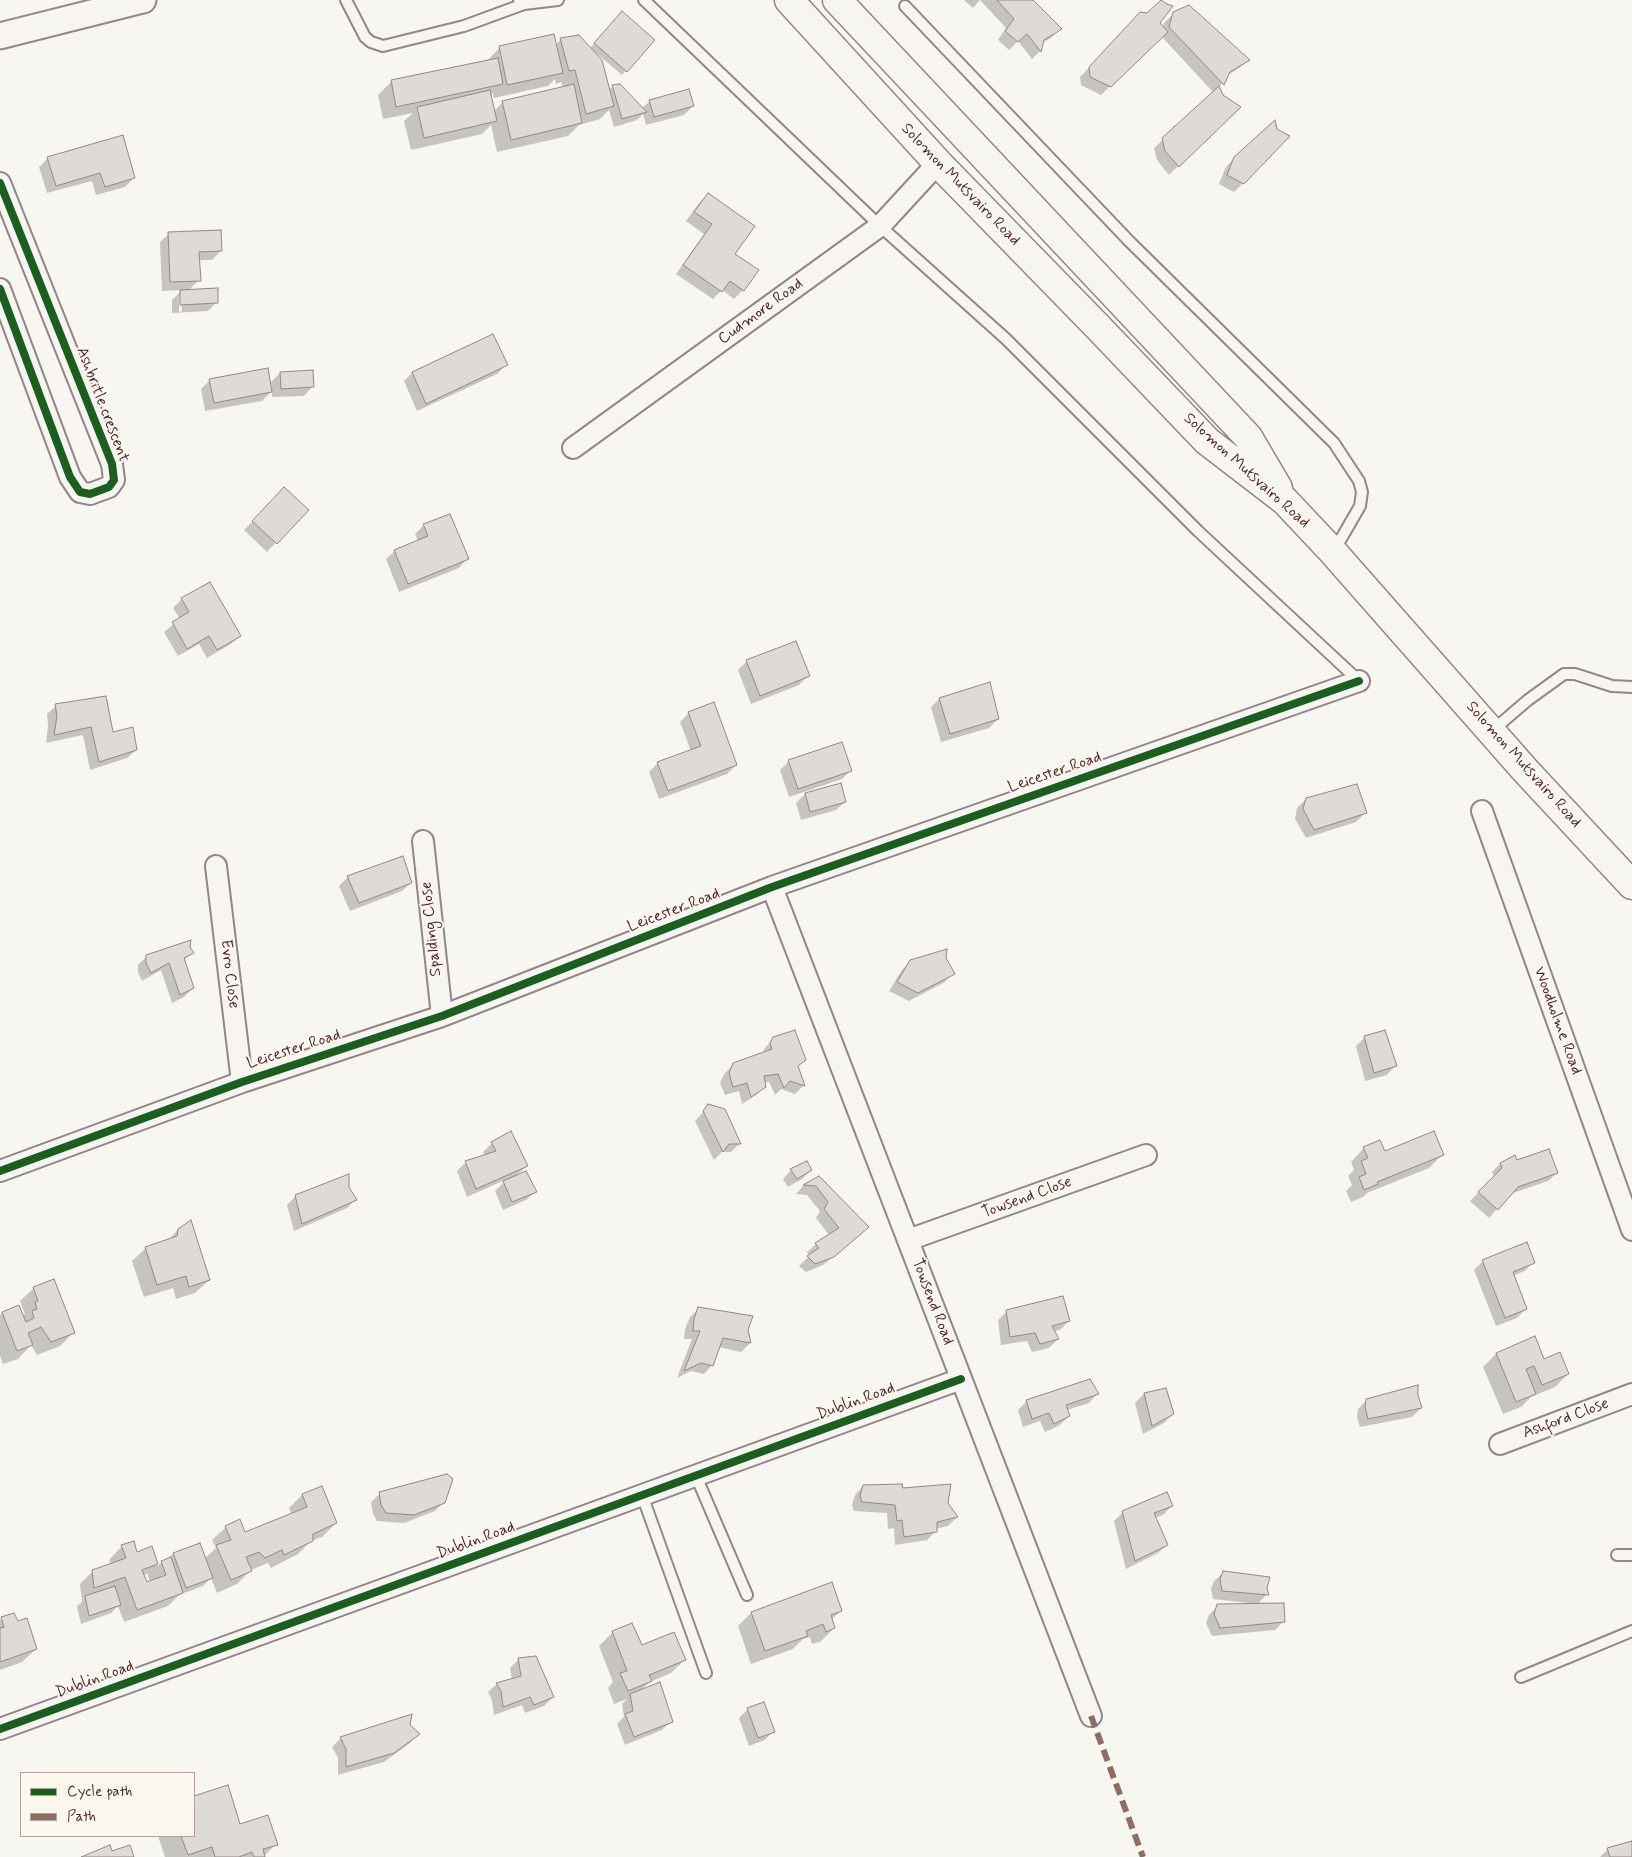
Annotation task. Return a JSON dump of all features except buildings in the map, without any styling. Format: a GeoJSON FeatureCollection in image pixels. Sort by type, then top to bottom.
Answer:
{"type":"FeatureCollection","features":[{"type":"Feature","properties":{"kind":"highway","name":"Solomon Mutsvairo Road"},"geometry":{"type":"LineString","coordinates":[[789,0],[938,164],[1098,326],[1207,441],[1285,501],[1632,885]]}},
{"type":"Feature","properties":{"kind":"highway"},"geometry":{"type":"LineString","coordinates":[[837,0],[1248,437],[1285,501]]}},
{"type":"Feature","properties":{"kind":"street"},"geometry":{"type":"LineString","coordinates":[[0,36],[143,0]]}},
{"type":"Feature","properties":{"kind":"street","name":"Cudmore Road"},"geometry":{"type":"LineString","coordinates":[[574,448],[880,226],[938,164]]}},
{"type":"Feature","properties":{"kind":"street","name":"Ashbritle crescent"},"geometry":{"type":"LineString","coordinates":[[0,184],[112,464],[114,480],[109,487],[90,494],[80,492],[70,477],[0,289]]}},
{"type":"Feature","properties":{"kind":"street","name":"Leicester Road"},"geometry":{"type":"LineString","coordinates":[[0,1171],[242,1082],[442,1016],[772,887],[1359,681]]}},
{"type":"Feature","properties":{"kind":"street","name":"Woodholme Road"},"geometry":{"type":"LineString","coordinates":[[1482,812],[1632,1230]]}},
{"type":"Feature","properties":{"kind":"street","name":"Spalding Close"},"geometry":{"type":"LineString","coordinates":[[423,841],[442,1016]]}},
{"type":"Feature","properties":{"kind":"street","name":"Evro Close"},"geometry":{"type":"LineString","coordinates":[[216,866],[242,1082]]}},
{"type":"Feature","properties":{"kind":"street","name":"Towsend Road"},"geometry":{"type":"LineString","coordinates":[[772,887],[1092,1716]]}},
{"type":"Feature","properties":{"kind":"street","name":"Towsend Close"},"geometry":{"type":"LineString","coordinates":[[908,1240],[1146,1155]]}},
{"type":"Feature","properties":{"kind":"street","name":"Dublin Road"},"geometry":{"type":"LineString","coordinates":[[0,1729],[961,1379]]}},
{"type":"Feature","properties":{"kind":"street","name":"Ashford Close"},"geometry":{"type":"LineString","coordinates":[[1500,1444],[1632,1394]]}},
{"type":"Feature","properties":{"kind":"lane"},"geometry":{"type":"LineString","coordinates":[[346,0],[365,38],[383,46],[464,26],[522,2],[558,0]]}},
{"type":"Feature","properties":{"kind":"lane"},"geometry":{"type":"LineString","coordinates":[[644,0],[880,226],[1006,339],[1198,531],[1359,681]]}},
{"type":"Feature","properties":{"kind":"lane"},"geometry":{"type":"LineString","coordinates":[[905,6],[1129,241],[1334,443],[1359,481],[1362,492],[1360,506],[1333,552]]}},
{"type":"Feature","properties":{"kind":"lane"},"geometry":{"type":"LineString","coordinates":[[1492,731],[1528,700],[1564,674],[1575,674],[1612,686],[1632,687]]}},
{"type":"Feature","properties":{"kind":"lane"},"geometry":{"type":"LineString","coordinates":[[696,1476],[747,1595]]}},
{"type":"Feature","properties":{"kind":"lane"},"geometry":{"type":"LineString","coordinates":[[642,1495],[706,1673]]}},
{"type":"Feature","properties":{"kind":"lane"},"geometry":{"type":"LineString","coordinates":[[1617,1555],[1632,1555]]}},
{"type":"Feature","properties":{"kind":"lane"},"geometry":{"type":"LineString","coordinates":[[1522,1677],[1632,1631]]}},
{"type":"Feature","properties":{"kind":"marked path"},"geometry":{"type":"LineString","coordinates":[[1091,1716],[1143,1857]]}},
{"type":"Feature","properties":{"kind":"cycle path"},"geometry":{"type":"LineString","coordinates":[[0,183],[112,464],[114,480],[109,487],[90,494],[80,492],[70,477],[0,289]]}},
{"type":"Feature","properties":{"kind":"cycle path"},"geometry":{"type":"LineString","coordinates":[[0,1171],[242,1082],[442,1016],[772,887],[1359,681]]}},
{"type":"Feature","properties":{"kind":"cycle path"},"geometry":{"type":"LineString","coordinates":[[0,1729],[961,1379]]}}]}
